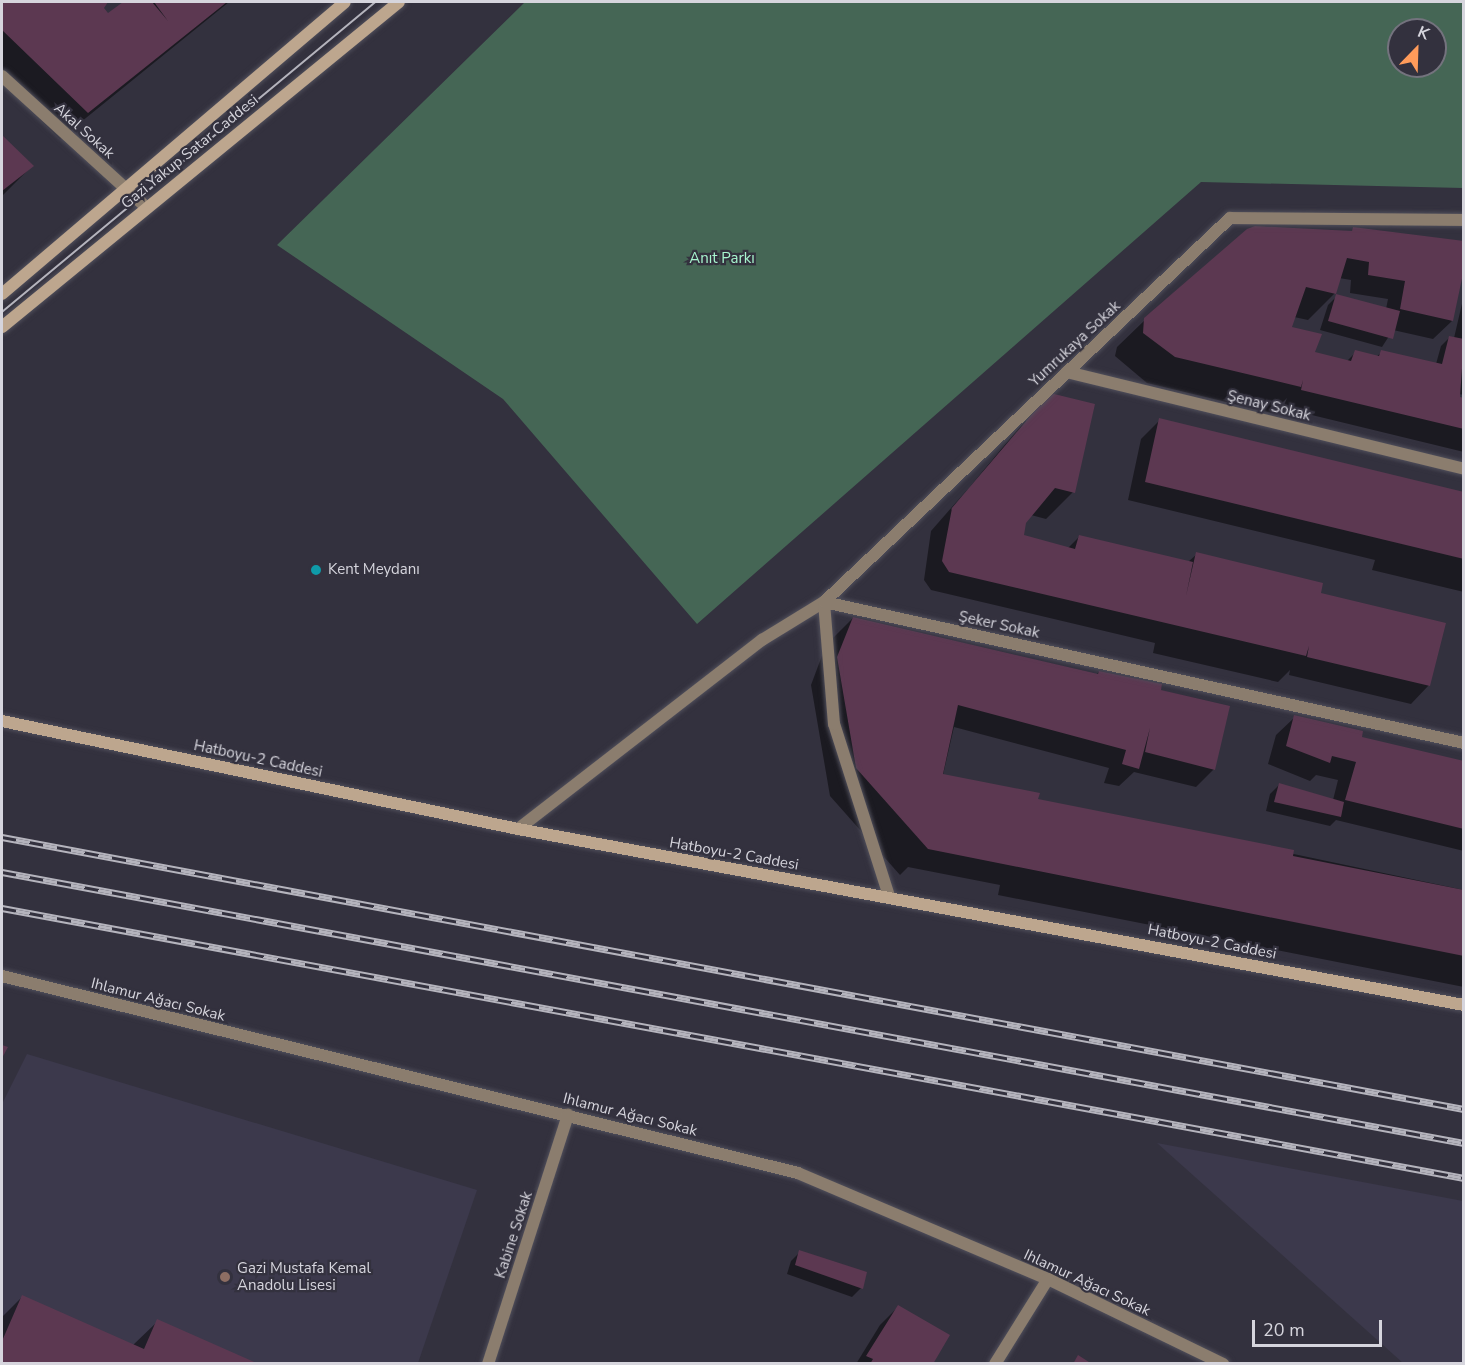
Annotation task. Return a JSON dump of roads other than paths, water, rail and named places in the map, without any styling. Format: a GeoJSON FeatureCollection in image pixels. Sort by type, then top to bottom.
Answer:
{"type":"FeatureCollection","features":[{"type":"Feature","properties":{"kind":"main road","name":"Gazi Yakup Satar Caddesi"},"geometry":{"type":"LineString","coordinates":[[2,294],[345,2]]}},
{"type":"Feature","properties":{"kind":"main road","name":"Gazi Yakup Satar Caddesi"},"geometry":{"type":"LineString","coordinates":[[2,327],[399,2]]}},
{"type":"Feature","properties":{"kind":"main road","name":"Hatboyu-2 Caddesi"},"geometry":{"type":"LineString","coordinates":[[2,722],[518,829],[889,896],[1464,1005]]}},
{"type":"Feature","properties":{"kind":"street","name":"Akal Sokak"},"geometry":{"type":"LineString","coordinates":[[2,76],[146,207]]}},
{"type":"Feature","properties":{"kind":"street","name":"Yumrukaya Sokak"},"geometry":{"type":"LineString","coordinates":[[518,829],[762,640],[824,602],[1230,218],[1464,220]]}},
{"type":"Feature","properties":{"kind":"street","name":"Şenay Sokak"},"geometry":{"type":"LineString","coordinates":[[1067,372],[1464,469]]}},
{"type":"Feature","properties":{"kind":"street","name":"Şeker Sokak"},"geometry":{"type":"LineString","coordinates":[[824,602],[1464,743]]}},
{"type":"Feature","properties":{"kind":"street"},"geometry":{"type":"LineString","coordinates":[[824,602],[834,723],[889,896]]}},
{"type":"Feature","properties":{"kind":"street","name":"Ihlamur Ağacı Sokak"},"geometry":{"type":"LineString","coordinates":[[2,976],[798,1173],[1048,1279],[1223,1364]]}},
{"type":"Feature","properties":{"kind":"street","name":"Kabine Sokak"},"geometry":{"type":"LineString","coordinates":[[488,1364],[568,1115]]}},
{"type":"Feature","properties":{"kind":"street"},"geometry":{"type":"LineString","coordinates":[[995,1364],[1048,1279]]}},
{"type":"Feature","properties":{"kind":"tram line"},"geometry":{"type":"LineString","coordinates":[[2,312],[376,2]]}},
{"type":"Feature","properties":{"kind":"railway"},"geometry":{"type":"LineString","coordinates":[[2,837],[1464,1109]]}},
{"type":"Feature","properties":{"kind":"railway"},"geometry":{"type":"LineString","coordinates":[[2,872],[1464,1143]]}},
{"type":"Feature","properties":{"kind":"railway"},"geometry":{"type":"LineString","coordinates":[[2,908],[1464,1178]]}},
{"type":"Feature","properties":{"kind":"place","name":"Kent Meydanı"},"geometry":{"type":"Point","coordinates":[316,570]}},
{"type":"Feature","properties":{"kind":"place","name":"Gazi Mustafa Kemal Anadolu Lisesi"},"geometry":{"type":"Point","coordinates":[225,1277]}},
{"type":"Feature","properties":{"kind":"park label","name":"Anıt Parkı"},"geometry":{"type":"Point","coordinates":[722,259]}}]}
